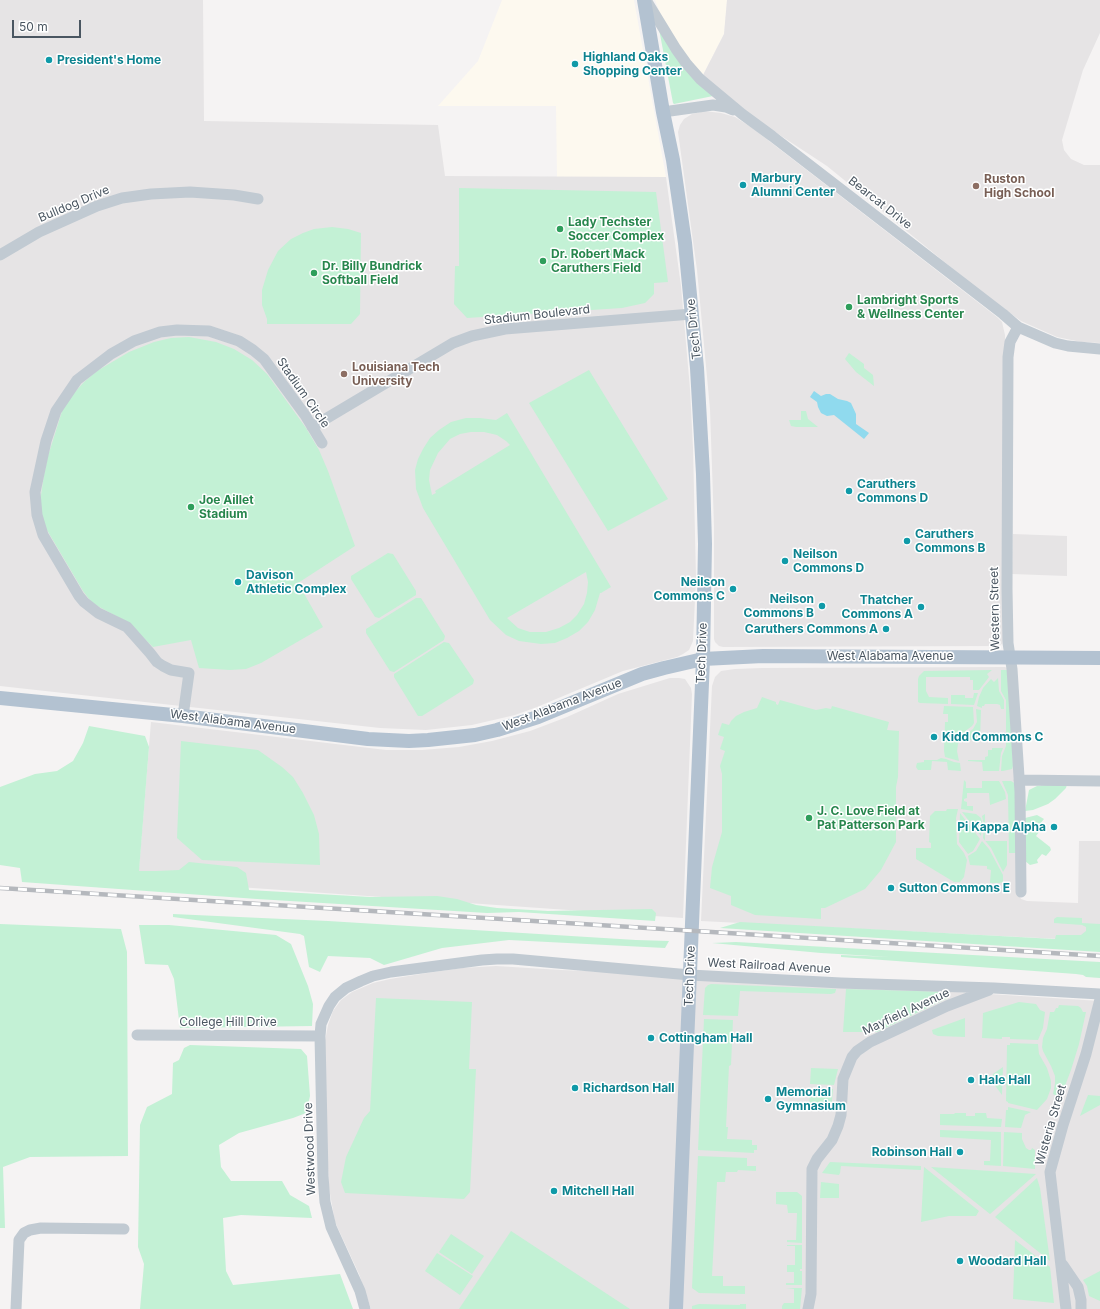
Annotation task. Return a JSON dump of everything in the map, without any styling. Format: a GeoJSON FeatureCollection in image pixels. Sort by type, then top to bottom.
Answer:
{"type":"FeatureCollection","features":[{"type":"Feature","properties":{"kind":"main road","name":"Tech Drive"},"geometry":{"type":"LineString","coordinates":[[645,0],[663,112],[673,160],[685,243],[698,368],[705,544],[702,660],[676,1309]]}},
{"type":"Feature","properties":{"kind":"main road","name":"West Alabama Avenue"},"geometry":{"type":"LineString","coordinates":[[0,698],[183,716],[368,738],[409,740],[452,738],[475,735],[519,723],[538,717],[642,674],[702,660],[763,656],[1100,658]]}},
{"type":"Feature","properties":{"kind":"street","name":"Bearcat Drive"},"geometry":{"type":"LineString","coordinates":[[645,0],[686,63],[700,79],[742,114],[1018,327],[1055,343],[1068,346],[1100,349]]}},
{"type":"Feature","properties":{"kind":"street","name":"Bearcat Drive"},"geometry":{"type":"LineString","coordinates":[[663,112],[712,105],[726,107],[742,114]]}},
{"type":"Feature","properties":{"kind":"street","name":"Bulldog Drive"},"geometry":{"type":"LineString","coordinates":[[0,255],[39,232],[97,206],[122,198],[151,194],[190,192],[258,199]]}},
{"type":"Feature","properties":{"kind":"street","name":"Stadium Boulevard"},"geometry":{"type":"LineString","coordinates":[[312,427],[453,343],[472,336],[505,329],[692,314]]}},
{"type":"Feature","properties":{"kind":"street","name":"Western Street"},"geometry":{"type":"LineString","coordinates":[[1018,327],[1010,342],[1008,357],[1007,589],[1008,643],[1012,669],[1019,780],[1021,892]]}},
{"type":"Feature","properties":{"kind":"street","name":"Stadium Circle"},"geometry":{"type":"LineString","coordinates":[[183,716],[189,673],[171,670],[157,662],[127,627],[98,613],[84,602],[43,535],[37,515],[35,492],[46,441],[56,411],[77,380],[111,354],[134,341],[153,334],[177,330],[193,330],[209,332],[239,341],[264,359],[275,372],[322,443]]}},
{"type":"Feature","properties":{"kind":"street"},"geometry":{"type":"LineString","coordinates":[[1019,780],[1100,781]]}},
{"type":"Feature","properties":{"kind":"street","name":"West Railroad Avenue"},"geometry":{"type":"LineString","coordinates":[[346,988],[373,976],[391,972],[497,959],[513,959],[690,975],[1100,994]]}},
{"type":"Feature","properties":{"kind":"street","name":"Westwood Drive"},"geometry":{"type":"LineString","coordinates":[[346,988],[335,996],[321,1024],[322,1176],[326,1206],[331,1227],[360,1291],[365,1309]]}},
{"type":"Feature","properties":{"kind":"street","name":"Mayfield Avenue"},"geometry":{"type":"LineString","coordinates":[[808,1309],[810,1294],[812,1170],[817,1159],[832,1140],[838,1126],[841,1115],[844,1079],[852,1057],[857,1051],[870,1042],[946,1006],[994,988]]}},
{"type":"Feature","properties":{"kind":"street","name":"Wisteria Street"},"geometry":{"type":"LineString","coordinates":[[1066,1309],[1062,1264],[1050,1172],[1063,1125],[1086,1054],[1100,999]]}},
{"type":"Feature","properties":{"kind":"street","name":"College Hill Drive"},"geometry":{"type":"LineString","coordinates":[[137,1035],[320,1036]]}},
{"type":"Feature","properties":{"kind":"street"},"geometry":{"type":"LineString","coordinates":[[16,1309],[19,1240],[24,1233],[41,1228],[124,1229]]}},
{"type":"Feature","properties":{"kind":"street"},"geometry":{"type":"LineString","coordinates":[[1062,1264],[1078,1287],[1081,1300],[1081,1309]]}},
{"type":"Feature","properties":{"kind":"shaded area","name":"Louisiana Tech University"},"geometry":{"type":"Polygon","coordinates":[[[0,0],[203,0],[204,121],[438,125],[445,176],[666,177],[681,286],[690,389],[693,448],[696,578],[693,641],[689,650],[677,657],[623,671],[515,715],[472,725],[426,730],[380,728],[0,686],[0,0]]]}},
{"type":"Feature","properties":{"kind":"shaded area"},"geometry":{"type":"Polygon","coordinates":[[[502,0],[634,0],[666,177],[557,177],[556,106],[438,106],[478,61],[502,0]]]}},
{"type":"Feature","properties":{"kind":"shaded area"},"geometry":{"type":"Polygon","coordinates":[[[655,0],[727,0],[724,34],[702,77],[664,23],[655,0]]]}},
{"type":"Feature","properties":{"kind":"shaded area","name":"Ruston High School"},"geometry":{"type":"Polygon","coordinates":[[[727,0],[1100,0],[1100,33],[1083,70],[1062,140],[1064,150],[1071,159],[1084,165],[1100,165],[1100,343],[1081,342],[1057,337],[1021,321],[980,291],[827,166],[766,126],[702,77],[724,34],[727,0]]]}},
{"type":"Feature","properties":{"kind":"shaded area"},"geometry":{"type":"Polygon","coordinates":[[[704,111],[721,113],[735,117],[751,127],[1002,322],[1005,335],[1002,644],[998,646],[723,647],[719,646],[715,642],[714,526],[710,409],[697,270],[678,132],[684,119],[692,114],[704,111]]]}},
{"type":"Feature","properties":{"kind":"shaded area"},"geometry":{"type":"Polygon","coordinates":[[[1013,534],[1067,536],[1067,576],[1012,574],[1013,534]]]}},
{"type":"Feature","properties":{"kind":"shaded area"},"geometry":{"type":"Polygon","coordinates":[[[762,668],[1007,668],[1016,784],[1018,893],[1021,899],[1027,901],[1078,903],[1079,841],[1100,841],[1100,941],[701,921],[712,686],[715,677],[721,671],[762,668]]]}},
{"type":"Feature","properties":{"kind":"shaded area"},"geometry":{"type":"Polygon","coordinates":[[[670,678],[685,679],[691,688],[692,694],[683,918],[138,880],[151,722],[386,750],[422,750],[459,747],[492,741],[530,731],[567,717],[618,694],[670,678]]]}},
{"type":"Feature","properties":{"kind":"shaded area"},"geometry":{"type":"Polygon","coordinates":[[[496,966],[690,975],[1100,1001],[1100,1309],[371,1309],[359,1274],[335,1222],[329,1188],[325,1105],[325,1041],[328,1025],[333,1011],[341,1000],[352,992],[373,983],[462,968],[496,966]]]}},
{"type":"Feature","properties":{"kind":"green space"},"geometry":{"type":"Polygon","coordinates":[[[659,29],[713,96],[673,103],[659,29]]]}},
{"type":"Feature","properties":{"kind":"green space","name":"Lady Techster Soccer Complex"},"geometry":{"type":"Polygon","coordinates":[[[459,188],[656,192],[668,282],[654,283],[654,294],[645,303],[622,308],[467,318],[454,304],[455,266],[459,266],[459,188]]]}},
{"type":"Feature","properties":{"kind":"green space","name":"Dr. Billy Bundrick Softball Field"},"geometry":{"type":"Polygon","coordinates":[[[332,227],[348,229],[361,233],[360,314],[351,324],[267,324],[267,319],[262,305],[262,290],[268,270],[278,251],[291,239],[303,233],[314,229],[332,227]]]}},
{"type":"Feature","properties":{"kind":"green space","name":"Joe Aillet Stadium"},"geometry":{"type":"Polygon","coordinates":[[[189,337],[216,342],[234,349],[252,360],[267,374],[306,428],[319,450],[355,546],[298,583],[323,627],[261,663],[246,669],[230,670],[199,668],[191,640],[153,647],[127,622],[92,603],[83,591],[44,525],[41,511],[41,495],[48,456],[63,408],[74,393],[97,371],[129,352],[154,342],[171,338],[189,337]]]}},
{"type":"Feature","properties":{"kind":"green space"},"geometry":{"type":"Polygon","coordinates":[[[849,353],[864,364],[864,368],[873,375],[874,386],[856,372],[845,359],[849,353]]]}},
{"type":"Feature","properties":{"kind":"green space"},"geometry":{"type":"Polygon","coordinates":[[[589,370],[668,499],[608,531],[529,403],[589,370]]]}},
{"type":"Feature","properties":{"kind":"green space"},"geometry":{"type":"Polygon","coordinates":[[[801,411],[806,411],[808,419],[818,427],[791,426],[789,420],[801,420],[801,411]]]}},
{"type":"Feature","properties":{"kind":"green space"},"geometry":{"type":"Polygon","coordinates":[[[507,413],[611,587],[600,593],[595,610],[588,622],[579,631],[555,643],[541,644],[519,641],[506,635],[490,620],[423,508],[416,489],[415,470],[418,459],[430,438],[439,430],[451,422],[466,418],[496,420],[507,413]],[[484,432],[460,434],[450,439],[438,453],[430,470],[429,480],[432,495],[436,493],[435,491],[510,445],[497,435],[484,432]],[[586,572],[507,618],[518,628],[530,632],[546,632],[559,628],[570,622],[577,615],[584,604],[588,582],[586,572]]]}},
{"type":"Feature","properties":{"kind":"green space"},"geometry":{"type":"Polygon","coordinates":[[[388,553],[393,554],[416,591],[416,595],[379,618],[375,617],[351,579],[351,576],[388,553]]]}},
{"type":"Feature","properties":{"kind":"green space"},"geometry":{"type":"Polygon","coordinates":[[[416,598],[421,598],[445,636],[444,640],[394,672],[390,671],[366,633],[366,629],[416,598]]]}},
{"type":"Feature","properties":{"kind":"green space"},"geometry":{"type":"Polygon","coordinates":[[[444,642],[449,643],[474,680],[473,684],[422,716],[418,716],[394,677],[394,674],[444,642]]]}},
{"type":"Feature","properties":{"kind":"green space"},"geometry":{"type":"Polygon","coordinates":[[[992,670],[987,674],[989,677],[979,690],[973,690],[973,680],[970,680],[970,677],[926,677],[926,691],[929,697],[948,698],[948,704],[918,702],[918,679],[924,671],[992,670]]]}},
{"type":"Feature","properties":{"kind":"green space"},"geometry":{"type":"Polygon","coordinates":[[[1001,670],[1008,670],[1013,766],[1012,769],[1003,771],[1001,771],[1002,756],[1006,746],[1006,700],[1001,691],[1001,670]]]}},
{"type":"Feature","properties":{"kind":"green space"},"geometry":{"type":"Polygon","coordinates":[[[998,678],[999,691],[1004,700],[1004,709],[1001,709],[1000,705],[997,704],[985,704],[982,708],[977,706],[983,688],[991,679],[994,682],[998,678]]]}},
{"type":"Feature","properties":{"kind":"green space"},"geometry":{"type":"Polygon","coordinates":[[[974,693],[978,693],[974,705],[951,704],[951,695],[965,695],[965,698],[973,698],[974,693]]]}},
{"type":"Feature","properties":{"kind":"green space","name":"J. C. Love Field at Pat Patterson Park"},"geometry":{"type":"Polygon","coordinates":[[[762,697],[776,702],[778,705],[780,700],[816,710],[826,708],[831,709],[832,706],[889,722],[887,730],[899,731],[898,777],[896,787],[896,842],[881,870],[865,889],[825,908],[821,908],[821,919],[755,915],[731,905],[731,896],[710,888],[712,867],[722,832],[722,774],[720,766],[725,751],[720,749],[724,737],[718,735],[722,723],[729,725],[736,716],[757,708],[762,697]]]}},
{"type":"Feature","properties":{"kind":"green space"},"geometry":{"type":"Polygon","coordinates":[[[944,706],[973,707],[974,723],[964,732],[958,744],[957,751],[959,761],[945,757],[945,722],[948,722],[948,714],[943,714],[944,706]]]}},
{"type":"Feature","properties":{"kind":"green space"},"geometry":{"type":"Polygon","coordinates":[[[976,709],[981,710],[980,740],[962,740],[965,735],[973,729],[977,722],[976,709]]]}},
{"type":"Feature","properties":{"kind":"green space"},"geometry":{"type":"Polygon","coordinates":[[[89,726],[145,736],[149,747],[139,871],[179,870],[189,862],[237,867],[246,873],[249,890],[370,897],[437,896],[497,908],[548,911],[652,909],[656,913],[655,921],[519,912],[487,913],[257,899],[22,882],[20,868],[0,865],[0,787],[35,774],[57,771],[73,761],[83,743],[89,726]]]}},
{"type":"Feature","properties":{"kind":"green space"},"geometry":{"type":"Polygon","coordinates":[[[181,741],[258,750],[282,767],[293,777],[314,815],[319,834],[320,865],[202,860],[177,838],[181,741]]]}},
{"type":"Feature","properties":{"kind":"green space"},"geometry":{"type":"Polygon","coordinates":[[[992,748],[1003,748],[999,771],[983,771],[982,762],[968,761],[985,760],[985,757],[988,756],[988,750],[992,750],[992,748]]]}},
{"type":"Feature","properties":{"kind":"green space"},"geometry":{"type":"Polygon","coordinates":[[[941,758],[960,763],[961,771],[948,770],[947,762],[932,761],[931,770],[918,770],[916,767],[917,763],[924,762],[924,760],[937,760],[941,758]]]}},
{"type":"Feature","properties":{"kind":"green space"},"geometry":{"type":"Polygon","coordinates":[[[964,780],[966,782],[966,788],[982,788],[982,781],[999,781],[1005,792],[1006,799],[990,805],[989,793],[967,793],[967,798],[964,799],[964,801],[967,802],[967,806],[973,806],[973,811],[961,809],[964,780]]]}},
{"type":"Feature","properties":{"kind":"green space"},"geometry":{"type":"Polygon","coordinates":[[[1002,781],[1011,781],[1016,784],[1017,852],[1015,853],[1009,853],[1008,795],[1002,781]]]}},
{"type":"Feature","properties":{"kind":"green space"},"geometry":{"type":"Polygon","coordinates":[[[1067,784],[1066,788],[1048,804],[1033,810],[1025,811],[1029,790],[1037,786],[1067,784]]]}},
{"type":"Feature","properties":{"kind":"green space"},"geometry":{"type":"Polygon","coordinates":[[[947,809],[958,809],[956,818],[957,844],[967,860],[964,877],[960,882],[954,882],[916,859],[916,848],[931,848],[931,843],[929,842],[930,816],[935,811],[946,811],[947,809]]]}},
{"type":"Feature","properties":{"kind":"green space"},"geometry":{"type":"Polygon","coordinates":[[[962,812],[976,814],[981,818],[981,836],[962,812]]]}},
{"type":"Feature","properties":{"kind":"green space"},"geometry":{"type":"Polygon","coordinates":[[[960,813],[980,839],[973,851],[968,854],[959,842],[960,813]]]}},
{"type":"Feature","properties":{"kind":"green space"},"geometry":{"type":"Polygon","coordinates":[[[985,814],[985,840],[983,838],[984,825],[982,816],[985,814]]]}},
{"type":"Feature","properties":{"kind":"green space"},"geometry":{"type":"Polygon","coordinates":[[[1037,815],[1044,819],[1039,825],[1042,828],[1036,836],[1050,847],[1051,850],[1046,856],[1042,854],[1037,860],[1038,863],[1030,865],[1025,861],[1025,818],[1037,815]]]}},
{"type":"Feature","properties":{"kind":"green space"},"geometry":{"type":"Polygon","coordinates":[[[982,841],[989,849],[1003,875],[1003,882],[990,883],[991,870],[987,869],[987,866],[970,865],[968,856],[976,851],[982,841]]]}},
{"type":"Feature","properties":{"kind":"green space"},"geometry":{"type":"Polygon","coordinates":[[[985,841],[1007,841],[1007,865],[1003,872],[991,848],[985,841]]]}},
{"type":"Feature","properties":{"kind":"green space"},"geometry":{"type":"Polygon","coordinates":[[[173,914],[328,921],[669,941],[665,948],[509,940],[442,948],[384,965],[370,958],[328,956],[320,972],[309,967],[304,936],[300,934],[173,917],[173,914]]]}},
{"type":"Feature","properties":{"kind":"green space"},"geometry":{"type":"Polygon","coordinates":[[[1057,917],[1082,918],[1082,923],[1100,924],[1100,952],[720,928],[740,922],[1055,939],[1056,935],[1081,935],[1086,931],[1086,927],[1082,925],[1054,923],[1054,919],[1057,917]]]}},
{"type":"Feature","properties":{"kind":"green space"},"geometry":{"type":"Polygon","coordinates":[[[0,924],[121,929],[127,952],[128,1156],[30,1157],[3,1167],[5,1228],[0,1228],[0,924]]]}},
{"type":"Feature","properties":{"kind":"green space"},"geometry":{"type":"Polygon","coordinates":[[[139,925],[169,925],[276,935],[291,944],[308,986],[313,1004],[312,1026],[180,1028],[174,979],[168,965],[145,964],[139,925]]]}},
{"type":"Feature","properties":{"kind":"green space"},"geometry":{"type":"Polygon","coordinates":[[[736,942],[1100,962],[1100,978],[1086,977],[1076,974],[841,957],[841,955],[890,957],[821,953],[712,943],[736,942]]]}},
{"type":"Feature","properties":{"kind":"green space"},"geometry":{"type":"Polygon","coordinates":[[[711,984],[836,990],[835,993],[831,994],[740,991],[738,1016],[703,1015],[705,988],[711,984]]]}},
{"type":"Feature","properties":{"kind":"green space"},"geometry":{"type":"Polygon","coordinates":[[[846,989],[950,992],[950,994],[948,998],[877,1032],[843,1032],[846,989]]]}},
{"type":"Feature","properties":{"kind":"green space"},"geometry":{"type":"Polygon","coordinates":[[[376,998],[472,1002],[469,1069],[476,1069],[470,1192],[464,1199],[345,1193],[341,1182],[346,1157],[364,1118],[370,1111],[376,998]]]}},
{"type":"Feature","properties":{"kind":"green space"},"geometry":{"type":"Polygon","coordinates":[[[1019,1002],[1036,1004],[1040,1010],[1045,1012],[1043,1028],[1038,1040],[1010,1039],[1010,1037],[1002,1037],[1002,1039],[982,1038],[983,1013],[1019,1002]]]}},
{"type":"Feature","properties":{"kind":"green space"},"geometry":{"type":"Polygon","coordinates":[[[1059,1005],[1078,1006],[1083,1012],[1086,1012],[1079,1044],[1057,1107],[1053,1104],[1057,1096],[1053,1094],[1055,1076],[1042,1047],[1050,1012],[1054,1012],[1059,1005]]]}},
{"type":"Feature","properties":{"kind":"green space"},"geometry":{"type":"Polygon","coordinates":[[[965,1018],[965,1037],[938,1036],[933,1034],[932,1030],[965,1018]]]}},
{"type":"Feature","properties":{"kind":"green space"},"geometry":{"type":"Polygon","coordinates":[[[704,1019],[733,1020],[731,1065],[729,1066],[726,1127],[728,1127],[727,1139],[752,1140],[752,1145],[757,1145],[757,1150],[754,1150],[754,1153],[698,1150],[704,1019]]]}},
{"type":"Feature","properties":{"kind":"green space"},"geometry":{"type":"Polygon","coordinates":[[[1010,1043],[1038,1044],[1039,1054],[1047,1068],[1051,1081],[1051,1088],[1047,1099],[1037,1110],[1008,1103],[1006,1101],[1007,1045],[1010,1045],[1010,1043]]]}},
{"type":"Feature","properties":{"kind":"green space"},"geometry":{"type":"Polygon","coordinates":[[[190,1045],[301,1049],[307,1056],[310,1096],[306,1113],[239,1133],[219,1145],[221,1167],[231,1181],[282,1181],[290,1195],[309,1206],[312,1218],[241,1215],[223,1218],[226,1271],[233,1285],[340,1274],[353,1309],[140,1309],[144,1264],[138,1247],[140,1125],[147,1107],[172,1094],[173,1063],[179,1060],[184,1048],[190,1045]]]}},
{"type":"Feature","properties":{"kind":"green space"},"geometry":{"type":"Polygon","coordinates":[[[1003,1067],[1002,1095],[991,1080],[993,1074],[1003,1067]]]}},
{"type":"Feature","properties":{"kind":"green space"},"geometry":{"type":"Polygon","coordinates":[[[811,1068],[838,1069],[834,1085],[810,1084],[811,1068]]]}},
{"type":"Feature","properties":{"kind":"green space"},"geometry":{"type":"Polygon","coordinates":[[[810,1088],[833,1089],[831,1111],[809,1110],[810,1088]]]}},
{"type":"Feature","properties":{"kind":"green space"},"geometry":{"type":"Polygon","coordinates":[[[1088,1095],[1100,1096],[1100,1105],[1080,1116],[1088,1095]]]}},
{"type":"Feature","properties":{"kind":"green space"},"geometry":{"type":"Polygon","coordinates":[[[1008,1107],[1031,1112],[1025,1115],[1021,1128],[1005,1127],[1006,1110],[1008,1110],[1008,1107]]]}},
{"type":"Feature","properties":{"kind":"green space"},"geometry":{"type":"Polygon","coordinates":[[[966,1113],[966,1116],[975,1116],[975,1113],[986,1113],[987,1118],[1002,1119],[1001,1127],[940,1125],[940,1114],[966,1113]]]}},
{"type":"Feature","properties":{"kind":"green space"},"geometry":{"type":"Polygon","coordinates":[[[940,1130],[1001,1132],[1001,1166],[984,1165],[984,1161],[990,1161],[991,1140],[940,1137],[940,1130]]]}},
{"type":"Feature","properties":{"kind":"green space"},"geometry":{"type":"Polygon","coordinates":[[[1004,1132],[1022,1133],[1022,1139],[1026,1148],[1031,1150],[1032,1148],[1035,1150],[1035,1169],[1003,1166],[1004,1132]]]}},
{"type":"Feature","properties":{"kind":"green space"},"geometry":{"type":"Polygon","coordinates":[[[698,1156],[747,1158],[747,1166],[756,1166],[756,1171],[738,1170],[737,1172],[726,1172],[725,1182],[717,1182],[712,1276],[723,1276],[723,1286],[745,1286],[745,1294],[699,1293],[692,1288],[698,1156]]]}},
{"type":"Feature","properties":{"kind":"green space"},"geometry":{"type":"Polygon","coordinates":[[[830,1162],[921,1166],[921,1170],[841,1166],[839,1175],[822,1173],[830,1162]]]}},
{"type":"Feature","properties":{"kind":"green space"},"geometry":{"type":"Polygon","coordinates":[[[924,1167],[979,1211],[976,1216],[949,1216],[921,1222],[924,1167]]]}},
{"type":"Feature","properties":{"kind":"green space"},"geometry":{"type":"Polygon","coordinates":[[[931,1167],[1036,1174],[990,1214],[931,1167]]]}},
{"type":"Feature","properties":{"kind":"green space"},"geometry":{"type":"Polygon","coordinates":[[[1037,1178],[1040,1188],[1050,1261],[995,1217],[1037,1178]]]}},
{"type":"Feature","properties":{"kind":"green space"},"geometry":{"type":"Polygon","coordinates":[[[821,1182],[839,1184],[839,1198],[820,1198],[821,1182]]]}},
{"type":"Feature","properties":{"kind":"green space"},"geometry":{"type":"Polygon","coordinates":[[[776,1192],[797,1192],[802,1196],[802,1243],[787,1242],[787,1240],[796,1240],[797,1213],[788,1213],[787,1205],[776,1204],[776,1192]]]}},
{"type":"Feature","properties":{"kind":"green space"},"geometry":{"type":"Polygon","coordinates":[[[511,1231],[630,1309],[459,1309],[511,1231]]]}},
{"type":"Feature","properties":{"kind":"green space"},"geometry":{"type":"Polygon","coordinates":[[[451,1234],[484,1256],[472,1274],[439,1252],[451,1234]]]}},
{"type":"Feature","properties":{"kind":"green space"},"geometry":{"type":"Polygon","coordinates":[[[1015,1240],[1050,1267],[1054,1303],[1013,1299],[1015,1240]]]}},
{"type":"Feature","properties":{"kind":"green space"},"geometry":{"type":"Polygon","coordinates":[[[787,1245],[802,1245],[802,1269],[800,1269],[800,1271],[802,1271],[802,1285],[786,1285],[786,1283],[794,1283],[794,1272],[787,1272],[787,1265],[795,1265],[795,1246],[787,1245]]]}},
{"type":"Feature","properties":{"kind":"green space"},"geometry":{"type":"Polygon","coordinates":[[[437,1253],[473,1276],[460,1295],[425,1271],[437,1253]]]}},
{"type":"Feature","properties":{"kind":"green space"},"geometry":{"type":"Polygon","coordinates":[[[1100,1271],[1100,1301],[1089,1296],[1087,1286],[1083,1280],[1100,1271]]]}},
{"type":"Feature","properties":{"kind":"green space"},"geometry":{"type":"Polygon","coordinates":[[[786,1288],[802,1288],[800,1309],[782,1309],[784,1303],[794,1303],[794,1289],[786,1288]]]}},
{"type":"Feature","properties":{"kind":"green space"},"geometry":{"type":"Polygon","coordinates":[[[699,1304],[746,1304],[746,1309],[692,1309],[692,1306],[699,1304]]]}},
{"type":"Feature","properties":{"kind":"water"},"geometry":{"type":"Polygon","coordinates":[[[814,391],[821,396],[830,394],[838,399],[851,403],[856,414],[856,424],[869,433],[864,439],[834,415],[827,416],[821,413],[817,402],[810,397],[814,391]]]}},
{"type":"Feature","properties":{"kind":"railway"},"geometry":{"type":"LineString","coordinates":[[0,888],[1100,956]]}},
{"type":"Feature","properties":{"kind":"place","name":"President's Home"},"geometry":{"type":"Point","coordinates":[49,60]}},
{"type":"Feature","properties":{"kind":"place","name":"Highland Oaks Shopping Center"},"geometry":{"type":"Point","coordinates":[575,64]}},
{"type":"Feature","properties":{"kind":"place","name":"Marbury Alumni Center"},"geometry":{"type":"Point","coordinates":[743,185]}},
{"type":"Feature","properties":{"kind":"place","name":"Ruston High School"},"geometry":{"type":"Point","coordinates":[976,186]}},
{"type":"Feature","properties":{"kind":"place","name":"Lady Techster Soccer Complex"},"geometry":{"type":"Point","coordinates":[560,229]}},
{"type":"Feature","properties":{"kind":"place","name":"Dr. Robert Mack Caruthers Field"},"geometry":{"type":"Point","coordinates":[543,261]}},
{"type":"Feature","properties":{"kind":"place","name":"Dr. Billy Bundrick Softball Field"},"geometry":{"type":"Point","coordinates":[314,273]}},
{"type":"Feature","properties":{"kind":"place","name":"Lambright Sports & Wellness Center"},"geometry":{"type":"Point","coordinates":[849,307]}},
{"type":"Feature","properties":{"kind":"place","name":"Louisiana Tech University"},"geometry":{"type":"Point","coordinates":[344,374]}},
{"type":"Feature","properties":{"kind":"place","name":"Caruthers Commons D"},"geometry":{"type":"Point","coordinates":[849,491]}},
{"type":"Feature","properties":{"kind":"place","name":"Joe Aillet Stadium"},"geometry":{"type":"Point","coordinates":[191,507]}},
{"type":"Feature","properties":{"kind":"place","name":"Caruthers Commons B"},"geometry":{"type":"Point","coordinates":[907,541]}},
{"type":"Feature","properties":{"kind":"place","name":"Neilson Commons D"},"geometry":{"type":"Point","coordinates":[785,561]}},
{"type":"Feature","properties":{"kind":"place","name":"Davison Athletic Complex"},"geometry":{"type":"Point","coordinates":[238,582]}},
{"type":"Feature","properties":{"kind":"place","name":"Neilson Commons C"},"geometry":{"type":"Point","coordinates":[733,589]}},
{"type":"Feature","properties":{"kind":"place","name":"Neilson Commons B"},"geometry":{"type":"Point","coordinates":[822,606]}},
{"type":"Feature","properties":{"kind":"place","name":"Thatcher Commons A"},"geometry":{"type":"Point","coordinates":[921,607]}},
{"type":"Feature","properties":{"kind":"place","name":"Caruthers Commons A"},"geometry":{"type":"Point","coordinates":[886,629]}},
{"type":"Feature","properties":{"kind":"place","name":"Kidd Commons C"},"geometry":{"type":"Point","coordinates":[934,737]}},
{"type":"Feature","properties":{"kind":"place","name":"J. C. Love Field at Pat Patterson Park"},"geometry":{"type":"Point","coordinates":[809,818]}},
{"type":"Feature","properties":{"kind":"place","name":"Pi Kappa Alpha"},"geometry":{"type":"Point","coordinates":[1054,827]}},
{"type":"Feature","properties":{"kind":"place","name":"Sutton Commons E"},"geometry":{"type":"Point","coordinates":[891,888]}},
{"type":"Feature","properties":{"kind":"place","name":"Cottingham Hall"},"geometry":{"type":"Point","coordinates":[651,1038]}},
{"type":"Feature","properties":{"kind":"place","name":"Hale Hall"},"geometry":{"type":"Point","coordinates":[971,1080]}},
{"type":"Feature","properties":{"kind":"place","name":"Richardson Hall"},"geometry":{"type":"Point","coordinates":[575,1088]}},
{"type":"Feature","properties":{"kind":"place","name":"Memorial Gymnasium"},"geometry":{"type":"Point","coordinates":[768,1099]}},
{"type":"Feature","properties":{"kind":"place","name":"Robinson Hall"},"geometry":{"type":"Point","coordinates":[960,1152]}},
{"type":"Feature","properties":{"kind":"place","name":"Mitchell Hall"},"geometry":{"type":"Point","coordinates":[554,1191]}},
{"type":"Feature","properties":{"kind":"place","name":"Woodard Hall"},"geometry":{"type":"Point","coordinates":[960,1261]}}]}
